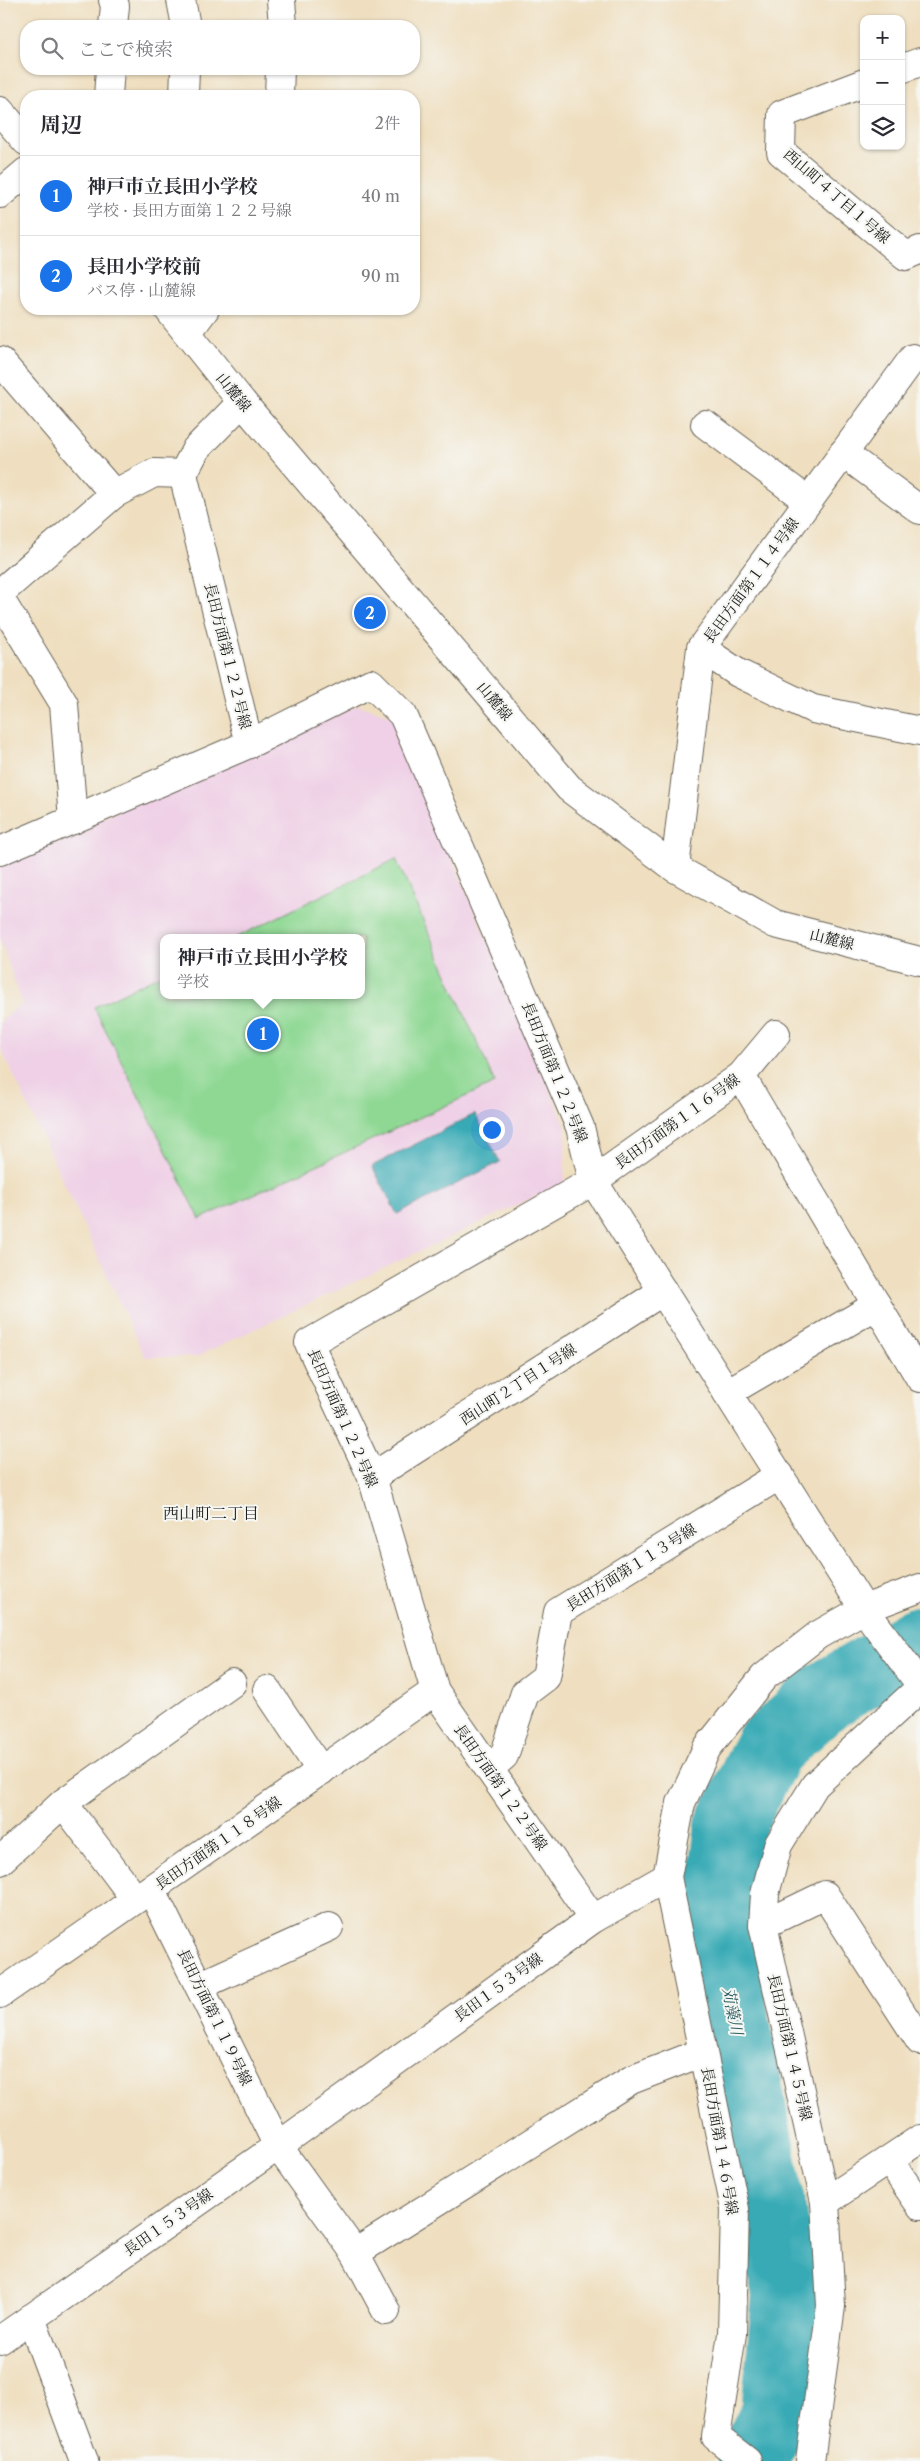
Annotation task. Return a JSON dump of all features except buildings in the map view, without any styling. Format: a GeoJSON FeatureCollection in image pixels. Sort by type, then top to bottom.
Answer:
{"type":"FeatureCollection","features":[{"type":"Feature","properties":{"kind":"street"},"geometry":{"type":"LineString","coordinates":[[113,0],[115,6],[114,20]]}},
{"type":"Feature","properties":{"kind":"street"},"geometry":{"type":"LineString","coordinates":[[181,0],[185,20]]}},
{"type":"Feature","properties":{"kind":"street"},"geometry":{"type":"LineString","coordinates":[[281,0],[283,20]]}},
{"type":"Feature","properties":{"kind":"street"},"geometry":{"type":"LineString","coordinates":[[905,68],[920,62]]}},
{"type":"Feature","properties":{"kind":"street"},"geometry":{"type":"LineString","coordinates":[[108,90],[110,75]]}},
{"type":"Feature","properties":{"kind":"street"},"geometry":{"type":"LineString","coordinates":[[184,90],[185,75]]}},
{"type":"Feature","properties":{"kind":"street"},"geometry":{"type":"LineString","coordinates":[[279,90],[280,75]]}},
{"type":"Feature","properties":{"kind":"street","name":"西山町４丁目１号線"},"geometry":{"type":"LineString","coordinates":[[860,85],[782,114],[781,152],[906,256],[920,250]]}},
{"type":"Feature","properties":{"kind":"street"},"geometry":{"type":"LineString","coordinates":[[0,112],[20,134]]}},
{"type":"Feature","properties":{"kind":"street"},"geometry":{"type":"LineString","coordinates":[[0,194],[20,177]]}},
{"type":"Feature","properties":{"kind":"street","name":"山麓線"},"geometry":{"type":"LineString","coordinates":[[173,315],[242,402],[569,788],[675,868],[775,924],[920,961]]}},
{"type":"Feature","properties":{"kind":"street"},"geometry":{"type":"LineString","coordinates":[[187,333],[200,315]]}},
{"type":"Feature","properties":{"kind":"street","name":"長田方面第１１４号線"},"geometry":{"type":"LineString","coordinates":[[675,868],[701,648],[913,358]]}},
{"type":"Feature","properties":{"kind":"street"},"geometry":{"type":"LineString","coordinates":[[0,361],[114,494]]}},
{"type":"Feature","properties":{"kind":"street"},"geometry":{"type":"LineString","coordinates":[[0,593],[114,494],[154,473],[183,474],[196,449],[242,402]]}},
{"type":"Feature","properties":{"kind":"street"},"geometry":{"type":"LineString","coordinates":[[705,424],[808,501]]}},
{"type":"Feature","properties":{"kind":"street"},"geometry":{"type":"LineString","coordinates":[[844,453],[920,510]]}},
{"type":"Feature","properties":{"kind":"street","name":"長田方面第１２２号線"},"geometry":{"type":"LineString","coordinates":[[183,474],[249,744],[371,683],[403,715],[580,1127],[593,1181],[309,1343],[372,1477],[435,1691],[592,1919]]}},
{"type":"Feature","properties":{"kind":"street"},"geometry":{"type":"LineString","coordinates":[[0,599],[64,704],[73,820]]}},
{"type":"Feature","properties":{"kind":"street"},"geometry":{"type":"LineString","coordinates":[[701,648],[738,673],[813,709],[920,731]]}},
{"type":"Feature","properties":{"kind":"street"},"geometry":{"type":"LineString","coordinates":[[0,851],[249,744]]}},
{"type":"Feature","properties":{"kind":"street","name":"長田方面第１１６号線"},"geometry":{"type":"LineString","coordinates":[[593,1181],[741,1076],[776,1034]]}},
{"type":"Feature","properties":{"kind":"street"},"geometry":{"type":"LineString","coordinates":[[741,1076],[920,1378]]}},
{"type":"Feature","properties":{"kind":"street"},"geometry":{"type":"LineString","coordinates":[[593,1181],[864,1609],[920,1686]]}},
{"type":"Feature","properties":{"kind":"street","name":"西山町２丁目１号線"},"geometry":{"type":"LineString","coordinates":[[372,1477],[663,1291]]}},
{"type":"Feature","properties":{"kind":"street"},"geometry":{"type":"LineString","coordinates":[[727,1392],[877,1305]]}},
{"type":"Feature","properties":{"kind":"street","name":"長田方面第１１３号線"},"geometry":{"type":"LineString","coordinates":[[489,1770],[504,1756],[525,1693],[546,1678],[558,1612],[780,1475]]}},
{"type":"Feature","properties":{"kind":"street"},"geometry":{"type":"LineString","coordinates":[[667,1877],[681,1803],[707,1748],[764,1677],[818,1635],[864,1609],[920,1588]]}},
{"type":"Feature","properties":{"kind":"street"},"geometry":{"type":"LineString","coordinates":[[0,1861],[63,1803],[232,1683]]}},
{"type":"Feature","properties":{"kind":"street","name":"長田方面第１４５号線"},"geometry":{"type":"LineString","coordinates":[[810,2461],[831,2306],[825,2202],[763,1925],[765,1894],[778,1845],[815,1785],[920,1686]]}},
{"type":"Feature","properties":{"kind":"street"},"geometry":{"type":"LineString","coordinates":[[267,1690],[321,1771]]}},
{"type":"Feature","properties":{"kind":"street","name":"長田方面第１１８号線"},"geometry":{"type":"LineString","coordinates":[[0,1994],[139,1889],[321,1771],[435,1691]]}},
{"type":"Feature","properties":{"kind":"street","name":"長田方面第１１９号線"},"geometry":{"type":"LineString","coordinates":[[63,1803],[139,1889],[199,1986],[278,2146],[355,2253],[386,2311]]}},
{"type":"Feature","properties":{"kind":"street","name":"長田１５３号線"},"geometry":{"type":"LineString","coordinates":[[0,2340],[278,2146],[592,1919],[667,1877]]}},
{"type":"Feature","properties":{"kind":"street","name":"長田方面第１４６号線"},"geometry":{"type":"LineString","coordinates":[[667,1877],[735,2209],[732,2334],[716,2437],[748,2461]]}},
{"type":"Feature","properties":{"kind":"street"},"geometry":{"type":"LineString","coordinates":[[763,1925],[825,1895],[920,2040]]}},
{"type":"Feature","properties":{"kind":"street"},"geometry":{"type":"LineString","coordinates":[[199,1986],[329,1927]]}},
{"type":"Feature","properties":{"kind":"street"},"geometry":{"type":"LineString","coordinates":[[355,2253],[631,2080],[703,2052]]}},
{"type":"Feature","properties":{"kind":"street"},"geometry":{"type":"LineString","coordinates":[[825,2202],[920,2139]]}},
{"type":"Feature","properties":{"kind":"street"},"geometry":{"type":"LineString","coordinates":[[889,2160],[920,2205]]}},
{"type":"Feature","properties":{"kind":"street"},"geometry":{"type":"LineString","coordinates":[[31,2318],[84,2461]]}},
{"type":"Feature","properties":{"kind":"shaded area"},"geometry":{"type":"Polygon","coordinates":[[[358,705],[392,716],[566,1127],[564,1183],[196,1357],[145,1357],[0,1046],[0,1022],[22,1003],[0,939],[0,863],[358,705]]]}},
{"type":"Feature","properties":{"kind":"green space"},"geometry":{"type":"Polygon","coordinates":[[[396,859],[495,1083],[200,1219],[94,1007],[160,975],[160,999],[365,999],[365,934],[243,934],[396,859]]]}},
{"type":"Feature","properties":{"kind":"water"},"geometry":{"type":"Polygon","coordinates":[[[475,1114],[500,1162],[397,1214],[372,1166],[475,1114]]]}},
{"type":"Feature","properties":{"kind":"waterway","name":"苅藻川"},"geometry":{"type":"LineString","coordinates":[[752,2461],[776,2413],[787,2294],[717,1927],[730,1826],[769,1747],[824,1697],[920,1641]]}},
{"type":"Feature","properties":{"kind":"place","name":"長田小学校前"},"geometry":{"type":"Point","coordinates":[370,613]}},
{"type":"Feature","properties":{"kind":"place","name":"神戸市立長田小学校"},"geometry":{"type":"Point","coordinates":[263,1034]}},
{"type":"Feature","properties":{"kind":"district","name":"西山町二丁目"},"geometry":{"type":"Point","coordinates":[211,1513]}}]}
